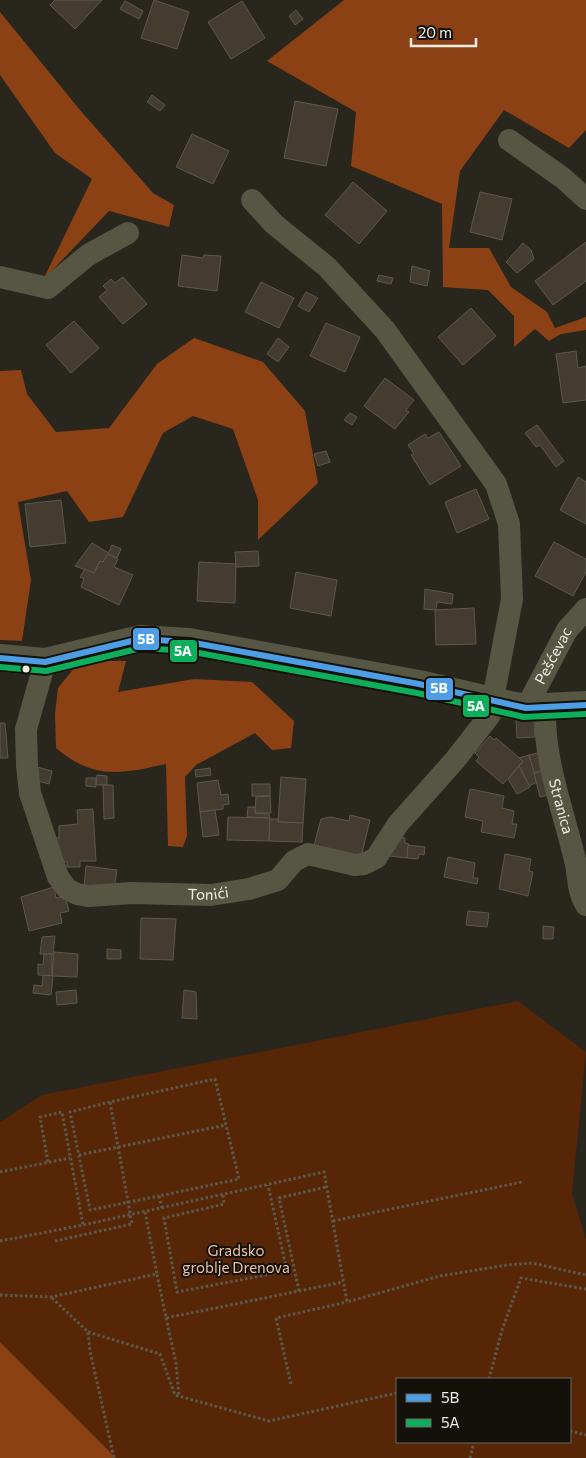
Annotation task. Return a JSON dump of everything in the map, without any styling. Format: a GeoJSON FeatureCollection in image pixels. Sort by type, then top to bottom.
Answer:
{"type":"FeatureCollection","features":[{"type":"Feature","properties":{"kind":"street"},"geometry":{"type":"LineString","coordinates":[[509,140],[563,178],[586,199]]}},
{"type":"Feature","properties":{"kind":"street","name":"Tonići"},"geometry":{"type":"LineString","coordinates":[[45,662],[26,728],[30,793],[58,877],[67,889],[88,896],[132,892],[211,895],[249,889],[278,880],[294,861],[308,854],[355,865],[364,864],[376,858],[398,824],[455,760],[490,715],[512,599],[509,524],[496,484],[385,330],[327,267],[274,224],[252,200]]}},
{"type":"Feature","properties":{"kind":"street"},"geometry":{"type":"LineString","coordinates":[[0,276],[48,288],[88,254],[128,233]]}},
{"type":"Feature","properties":{"kind":"street","name":"Pešćevac"},"geometry":{"type":"LineString","coordinates":[[536,707],[566,630],[586,609]]}},
{"type":"Feature","properties":{"kind":"street"},"geometry":{"type":"LineString","coordinates":[[0,658],[45,662],[140,639],[189,642],[419,684],[492,702],[536,707],[586,705]]}},
{"type":"Feature","properties":{"kind":"street","name":"Stranica"},"geometry":{"type":"LineString","coordinates":[[536,707],[544,723],[552,777],[577,868],[580,895],[586,904]]}},
{"type":"Feature","properties":{"kind":"path"},"geometry":{"type":"LineString","coordinates":[[215,1080],[238,1179],[90,1210],[70,1112],[110,1102],[215,1080]]}},
{"type":"Feature","properties":{"kind":"path"},"geometry":{"type":"LineString","coordinates":[[55,1241],[132,1224],[110,1102]]}},
{"type":"Feature","properties":{"kind":"path"},"geometry":{"type":"LineString","coordinates":[[48,1162],[40,1117],[62,1112],[84,1225]]}},
{"type":"Feature","properties":{"kind":"path"},"geometry":{"type":"LineString","coordinates":[[79,1155],[226,1125]]}},
{"type":"Feature","properties":{"kind":"path"},"geometry":{"type":"LineString","coordinates":[[0,1172],[71,1158]]}},
{"type":"Feature","properties":{"kind":"path"},"geometry":{"type":"LineString","coordinates":[[0,1241],[131,1215],[324,1172],[347,1302]]}},
{"type":"Feature","properties":{"kind":"path"},"geometry":{"type":"LineString","coordinates":[[333,1221],[522,1182]]}},
{"type":"Feature","properties":{"kind":"path"},"geometry":{"type":"LineString","coordinates":[[223,1195],[224,1204],[164,1218],[177,1292],[287,1271],[268,1185]]}},
{"type":"Feature","properties":{"kind":"path"},"geometry":{"type":"LineString","coordinates":[[299,1291],[279,1198],[326,1187]]}},
{"type":"Feature","properties":{"kind":"path"},"geometry":{"type":"LineString","coordinates":[[160,1196],[162,1208]]}},
{"type":"Feature","properties":{"kind":"path"},"geometry":{"type":"LineString","coordinates":[[145,1212],[176,1363],[179,1396]]}},
{"type":"Feature","properties":{"kind":"path"},"geometry":{"type":"LineString","coordinates":[[291,1384],[276,1318],[347,1302],[440,1276],[506,1265],[532,1263],[586,1275]]}},
{"type":"Feature","properties":{"kind":"path"},"geometry":{"type":"LineString","coordinates":[[0,1295],[51,1297],[157,1274]]}},
{"type":"Feature","properties":{"kind":"path"},"geometry":{"type":"LineString","coordinates":[[489,1378],[502,1330],[521,1278],[586,1289]]}},
{"type":"Feature","properties":{"kind":"path"},"geometry":{"type":"LineString","coordinates":[[166,1318],[344,1282]]}},
{"type":"Feature","properties":{"kind":"path"},"geometry":{"type":"LineString","coordinates":[[51,1297],[88,1332],[160,1354],[175,1394],[179,1396],[269,1421],[396,1393]]}},
{"type":"Feature","properties":{"kind":"path"},"geometry":{"type":"LineString","coordinates":[[88,1332],[90,1351],[114,1458]]}},
{"type":"Feature","properties":{"kind":"path"},"geometry":{"type":"LineString","coordinates":[[571,1431],[586,1435]]}},
{"type":"Feature","properties":{"kind":"path"},"geometry":{"type":"LineString","coordinates":[[470,1458],[474,1443]]}},
{"type":"Feature","properties":{"kind":"green space","name":"Gradsko groblje Drenova"},"geometry":{"type":"Polygon","coordinates":[[[518,1001],[586,1052],[572,1193],[586,1240],[586,1458],[116,1458],[0,1342],[0,1122],[42,1095],[518,1001]]]}},
{"type":"Feature","properties":{"kind":"shaded area"},"geometry":{"type":"Polygon","coordinates":[[[344,0],[586,0],[586,130],[569,148],[504,110],[460,171],[449,248],[489,248],[511,287],[547,312],[555,328],[586,317],[586,330],[561,334],[549,341],[535,329],[514,347],[514,316],[488,290],[443,287],[442,204],[351,166],[356,112],[267,61],[344,0]]]}},
{"type":"Feature","properties":{"kind":"shaded area"},"geometry":{"type":"Polygon","coordinates":[[[0,12],[80,110],[153,193],[174,205],[169,227],[109,211],[43,280],[92,179],[55,153],[0,75],[0,12]]]}},
{"type":"Feature","properties":{"kind":"shaded area"},"geometry":{"type":"Polygon","coordinates":[[[194,338],[263,362],[305,411],[318,483],[258,540],[258,500],[233,429],[193,416],[163,433],[123,517],[89,522],[67,491],[18,502],[31,580],[22,641],[0,640],[0,371],[21,370],[27,394],[56,432],[109,428],[157,364],[194,338]]]}},
{"type":"Feature","properties":{"kind":"shaded area"},"geometry":{"type":"Polygon","coordinates":[[[80,661],[126,661],[118,692],[194,679],[252,682],[294,721],[291,748],[272,750],[255,733],[196,765],[185,777],[187,836],[183,847],[168,846],[166,764],[121,772],[108,772],[83,765],[56,748],[55,714],[58,688],[80,661]]]}},
{"type":"Feature","properties":{"kind":"shaded area"},"geometry":{"type":"Polygon","coordinates":[[[0,1342],[116,1458],[0,1458],[0,1342]]]}},
{"type":"Feature","properties":{"kind":"building"},"geometry":{"type":"Polygon","coordinates":[[[55,0],[102,0],[75,29],[50,5],[55,0]]]}},
{"type":"Feature","properties":{"kind":"building"},"geometry":{"type":"Polygon","coordinates":[[[154,0],[189,12],[177,49],[141,38],[154,0]]]}},
{"type":"Feature","properties":{"kind":"building"},"geometry":{"type":"Polygon","coordinates":[[[125,1],[143,11],[139,19],[120,9],[125,1]]]}},
{"type":"Feature","properties":{"kind":"building"},"geometry":{"type":"Polygon","coordinates":[[[242,1],[265,38],[231,59],[208,22],[242,1]]]}},
{"type":"Feature","properties":{"kind":"building"},"geometry":{"type":"Polygon","coordinates":[[[296,10],[303,19],[295,25],[289,16],[296,10]]]}},
{"type":"Feature","properties":{"kind":"building"},"geometry":{"type":"Polygon","coordinates":[[[152,95],[165,105],[160,111],[147,102],[152,95]]]}},
{"type":"Feature","properties":{"kind":"building"},"geometry":{"type":"Polygon","coordinates":[[[295,101],[338,109],[326,166],[284,158],[295,101]]]}},
{"type":"Feature","properties":{"kind":"building"},"geometry":{"type":"Polygon","coordinates":[[[192,134],[229,151],[213,184],[176,167],[192,134]]]}},
{"type":"Feature","properties":{"kind":"building"},"geometry":{"type":"Polygon","coordinates":[[[353,182],[387,211],[359,244],[325,215],[353,182]]]}},
{"type":"Feature","properties":{"kind":"building"},"geometry":{"type":"Polygon","coordinates":[[[480,192],[512,199],[502,240],[470,232],[480,192]]]}},
{"type":"Feature","properties":{"kind":"building"},"geometry":{"type":"Polygon","coordinates":[[[586,242],[586,281],[553,305],[535,281],[586,242]]]}},
{"type":"Feature","properties":{"kind":"building"},"geometry":{"type":"Polygon","coordinates":[[[523,243],[531,250],[534,259],[517,273],[506,262],[523,243]]]}},
{"type":"Feature","properties":{"kind":"building"},"geometry":{"type":"Polygon","coordinates":[[[182,255],[203,258],[204,255],[221,256],[217,291],[178,286],[182,255]]]}},
{"type":"Feature","properties":{"kind":"building"},"geometry":{"type":"Polygon","coordinates":[[[412,266],[430,271],[427,286],[410,282],[412,266]]]}},
{"type":"Feature","properties":{"kind":"building"},"geometry":{"type":"Polygon","coordinates":[[[379,275],[393,278],[391,284],[377,281],[379,275]]]}},
{"type":"Feature","properties":{"kind":"building"},"geometry":{"type":"Polygon","coordinates":[[[123,277],[147,304],[123,324],[99,297],[107,290],[103,286],[111,279],[115,283],[123,277]]]}},
{"type":"Feature","properties":{"kind":"building"},"geometry":{"type":"Polygon","coordinates":[[[261,282],[294,298],[279,328],[245,312],[261,282]]]}},
{"type":"Feature","properties":{"kind":"building"},"geometry":{"type":"Polygon","coordinates":[[[306,292],[318,298],[309,312],[298,306],[306,292]]]}},
{"type":"Feature","properties":{"kind":"building"},"geometry":{"type":"Polygon","coordinates":[[[471,308],[496,336],[463,365],[438,337],[471,308]]]}},
{"type":"Feature","properties":{"kind":"building"},"geometry":{"type":"Polygon","coordinates":[[[74,321],[99,348],[71,373],[46,345],[74,321]]]}},
{"type":"Feature","properties":{"kind":"building"},"geometry":{"type":"Polygon","coordinates":[[[326,323],[360,337],[345,372],[310,356],[326,323]]]}},
{"type":"Feature","properties":{"kind":"building"},"geometry":{"type":"Polygon","coordinates":[[[278,338],[289,347],[278,362],[267,354],[278,338]]]}},
{"type":"Feature","properties":{"kind":"building"},"geometry":{"type":"Polygon","coordinates":[[[576,351],[578,368],[586,366],[586,400],[563,403],[556,354],[576,351]]]}},
{"type":"Feature","properties":{"kind":"building"},"geometry":{"type":"Polygon","coordinates":[[[385,378],[414,400],[406,410],[409,412],[395,429],[364,406],[385,378]]]}},
{"type":"Feature","properties":{"kind":"building"},"geometry":{"type":"Polygon","coordinates":[[[350,413],[357,417],[352,425],[344,420],[350,413]]]}},
{"type":"Feature","properties":{"kind":"building"},"geometry":{"type":"Polygon","coordinates":[[[537,425],[564,461],[556,467],[540,445],[536,447],[525,433],[537,425]]]}},
{"type":"Feature","properties":{"kind":"building"},"geometry":{"type":"Polygon","coordinates":[[[439,432],[461,466],[430,485],[411,455],[414,454],[408,445],[425,434],[428,438],[439,432]]]}},
{"type":"Feature","properties":{"kind":"building"},"geometry":{"type":"Polygon","coordinates":[[[326,451],[330,462],[318,466],[314,454],[326,451]]]}},
{"type":"Feature","properties":{"kind":"building"},"geometry":{"type":"Polygon","coordinates":[[[578,477],[586,482],[586,524],[560,510],[578,477]]]}},
{"type":"Feature","properties":{"kind":"building"},"geometry":{"type":"Polygon","coordinates":[[[476,489],[489,519],[457,533],[445,502],[476,489]]]}},
{"type":"Feature","properties":{"kind":"building"},"geometry":{"type":"Polygon","coordinates":[[[61,500],[66,543],[30,547],[25,504],[61,500]]]}},
{"type":"Feature","properties":{"kind":"building"},"geometry":{"type":"Polygon","coordinates":[[[554,542],[586,559],[586,572],[573,596],[535,576],[554,542]]]}},
{"type":"Feature","properties":{"kind":"building"},"geometry":{"type":"Polygon","coordinates":[[[92,543],[109,553],[103,562],[100,561],[94,573],[75,566],[92,543]]]}},
{"type":"Feature","properties":{"kind":"building"},"geometry":{"type":"Polygon","coordinates":[[[112,545],[121,549],[117,558],[108,554],[112,545]]]}},
{"type":"Feature","properties":{"kind":"building"},"geometry":{"type":"Polygon","coordinates":[[[258,551],[259,566],[236,567],[235,552],[258,551]]]}},
{"type":"Feature","properties":{"kind":"building"},"geometry":{"type":"Polygon","coordinates":[[[108,554],[118,559],[114,567],[133,575],[119,605],[81,587],[84,579],[80,577],[85,569],[94,573],[100,561],[103,562],[108,554]]]}},
{"type":"Feature","properties":{"kind":"building"},"geometry":{"type":"Polygon","coordinates":[[[199,562],[236,564],[235,603],[197,601],[199,562]]]}},
{"type":"Feature","properties":{"kind":"building"},"geometry":{"type":"Polygon","coordinates":[[[296,572],[337,580],[331,616],[290,608],[296,572]]]}},
{"type":"Feature","properties":{"kind":"building"},"geometry":{"type":"Polygon","coordinates":[[[425,589],[453,594],[452,604],[437,602],[436,610],[424,609],[425,589]]]}},
{"type":"Feature","properties":{"kind":"building"},"geometry":{"type":"Polygon","coordinates":[[[474,608],[476,644],[436,645],[435,610],[474,608]]]}},
{"type":"Feature","properties":{"kind":"building"},"geometry":{"type":"Polygon","coordinates":[[[534,719],[535,737],[517,738],[516,720],[534,719]]]}},
{"type":"Feature","properties":{"kind":"building"},"geometry":{"type":"Polygon","coordinates":[[[0,723],[5,723],[8,758],[0,758],[0,723]]]}},
{"type":"Feature","properties":{"kind":"building"},"geometry":{"type":"Polygon","coordinates":[[[490,736],[494,740],[496,738],[523,761],[503,784],[476,761],[479,757],[475,753],[490,736]]]}},
{"type":"Feature","properties":{"kind":"building"},"geometry":{"type":"Polygon","coordinates":[[[538,753],[543,771],[534,773],[529,755],[538,753]]]}},
{"type":"Feature","properties":{"kind":"building"},"geometry":{"type":"Polygon","coordinates":[[[529,755],[537,782],[529,786],[519,766],[523,761],[519,758],[529,755]]]}},
{"type":"Feature","properties":{"kind":"building"},"geometry":{"type":"Polygon","coordinates":[[[519,766],[530,787],[517,794],[508,779],[519,766]]]}},
{"type":"Feature","properties":{"kind":"building"},"geometry":{"type":"Polygon","coordinates":[[[37,767],[52,771],[49,784],[34,780],[37,767]]]}},
{"type":"Feature","properties":{"kind":"building"},"geometry":{"type":"Polygon","coordinates":[[[210,768],[211,775],[196,777],[195,770],[210,768]]]}},
{"type":"Feature","properties":{"kind":"building"},"geometry":{"type":"Polygon","coordinates":[[[543,771],[548,795],[540,797],[534,773],[543,771]]]}},
{"type":"Feature","properties":{"kind":"building"},"geometry":{"type":"Polygon","coordinates":[[[97,775],[107,776],[107,785],[96,785],[97,775]]]}},
{"type":"Feature","properties":{"kind":"building"},"geometry":{"type":"Polygon","coordinates":[[[281,777],[306,779],[303,823],[278,822],[281,777]]]}},
{"type":"Feature","properties":{"kind":"building"},"geometry":{"type":"Polygon","coordinates":[[[86,778],[96,778],[96,787],[86,786],[86,778]]]}},
{"type":"Feature","properties":{"kind":"building"},"geometry":{"type":"Polygon","coordinates":[[[218,780],[221,795],[228,794],[229,804],[223,805],[223,809],[200,812],[197,783],[218,780]]]}},
{"type":"Feature","properties":{"kind":"building"},"geometry":{"type":"Polygon","coordinates":[[[252,784],[270,784],[270,796],[252,796],[252,784]]]}},
{"type":"Feature","properties":{"kind":"building"},"geometry":{"type":"Polygon","coordinates":[[[103,785],[113,785],[114,818],[104,819],[103,785]]]}},
{"type":"Feature","properties":{"kind":"building"},"geometry":{"type":"Polygon","coordinates":[[[470,789],[504,796],[502,808],[514,811],[512,824],[517,824],[514,838],[481,832],[483,821],[465,817],[470,789]]]}},
{"type":"Feature","properties":{"kind":"building"},"geometry":{"type":"Polygon","coordinates":[[[270,796],[271,813],[255,813],[256,797],[270,796]]]}},
{"type":"Feature","properties":{"kind":"building"},"geometry":{"type":"Polygon","coordinates":[[[248,807],[255,807],[255,813],[269,814],[270,818],[247,817],[248,807]]]}},
{"type":"Feature","properties":{"kind":"building"},"geometry":{"type":"Polygon","coordinates":[[[93,809],[96,861],[80,861],[80,867],[67,867],[67,862],[57,862],[55,838],[59,838],[59,826],[78,824],[77,810],[93,809]]]}},
{"type":"Feature","properties":{"kind":"building"},"geometry":{"type":"Polygon","coordinates":[[[215,810],[219,835],[203,837],[200,812],[215,810]]]}},
{"type":"Feature","properties":{"kind":"building"},"geometry":{"type":"Polygon","coordinates":[[[350,815],[370,820],[360,861],[313,849],[321,819],[330,817],[349,821],[350,815]]]}},
{"type":"Feature","properties":{"kind":"building"},"geometry":{"type":"Polygon","coordinates":[[[228,817],[270,818],[269,841],[227,840],[228,817]]]}},
{"type":"Feature","properties":{"kind":"building"},"geometry":{"type":"Polygon","coordinates":[[[270,819],[278,819],[278,822],[303,823],[302,842],[269,841],[270,819]]]}},
{"type":"Feature","properties":{"kind":"building"},"geometry":{"type":"Polygon","coordinates":[[[394,837],[405,838],[405,843],[409,844],[407,858],[390,856],[394,837]]]}},
{"type":"Feature","properties":{"kind":"building"},"geometry":{"type":"Polygon","coordinates":[[[408,845],[425,847],[424,855],[419,854],[418,859],[407,858],[408,845]]]}},
{"type":"Feature","properties":{"kind":"building"},"geometry":{"type":"Polygon","coordinates":[[[505,854],[531,859],[529,871],[533,872],[528,896],[499,889],[505,854]]]}},
{"type":"Feature","properties":{"kind":"building"},"geometry":{"type":"Polygon","coordinates":[[[448,857],[475,863],[473,878],[478,878],[477,884],[444,877],[448,857]]]}},
{"type":"Feature","properties":{"kind":"building"},"geometry":{"type":"Polygon","coordinates":[[[86,866],[117,870],[114,888],[84,885],[86,866]]]}},
{"type":"Feature","properties":{"kind":"building"},"geometry":{"type":"Polygon","coordinates":[[[54,887],[56,898],[65,896],[69,911],[60,913],[62,923],[29,931],[21,897],[54,887]]]}},
{"type":"Feature","properties":{"kind":"building"},"geometry":{"type":"Polygon","coordinates":[[[468,911],[489,913],[487,927],[466,925],[468,911]]]}},
{"type":"Feature","properties":{"kind":"building"},"geometry":{"type":"Polygon","coordinates":[[[141,918],[176,919],[173,960],[140,959],[141,918]]]}},
{"type":"Feature","properties":{"kind":"building"},"geometry":{"type":"Polygon","coordinates":[[[543,926],[554,927],[553,939],[543,939],[543,926]]]}},
{"type":"Feature","properties":{"kind":"building"},"geometry":{"type":"Polygon","coordinates":[[[55,936],[53,954],[40,954],[42,937],[55,936]]]}},
{"type":"Feature","properties":{"kind":"building"},"geometry":{"type":"Polygon","coordinates":[[[107,949],[121,950],[121,959],[107,959],[107,949]]]}},
{"type":"Feature","properties":{"kind":"building"},"geometry":{"type":"Polygon","coordinates":[[[54,952],[78,954],[77,977],[52,976],[54,952]]]}},
{"type":"Feature","properties":{"kind":"building"},"geometry":{"type":"Polygon","coordinates":[[[44,954],[52,954],[52,976],[38,975],[38,964],[43,965],[44,954]]]}},
{"type":"Feature","properties":{"kind":"building"},"geometry":{"type":"Polygon","coordinates":[[[43,975],[53,976],[51,995],[33,993],[34,985],[42,986],[43,975]]]}},
{"type":"Feature","properties":{"kind":"building"},"geometry":{"type":"Polygon","coordinates":[[[76,990],[77,1003],[57,1005],[56,992],[76,990]]]}},
{"type":"Feature","properties":{"kind":"building"},"geometry":{"type":"Polygon","coordinates":[[[184,990],[196,992],[197,1019],[182,1018],[184,990]]]}},
{"type":"Feature","properties":{"kind":"transit line","name":"5B"},"geometry":{"type":"LineString","coordinates":[[0,658],[45,662],[140,639],[189,642],[419,684],[526,708],[586,705]]}},
{"type":"Feature","properties":{"kind":"transit line","name":"5A"},"geometry":{"type":"LineString","coordinates":[[0,667],[46,671],[141,648],[188,651],[417,693],[524,717],[586,714]]}}]}
